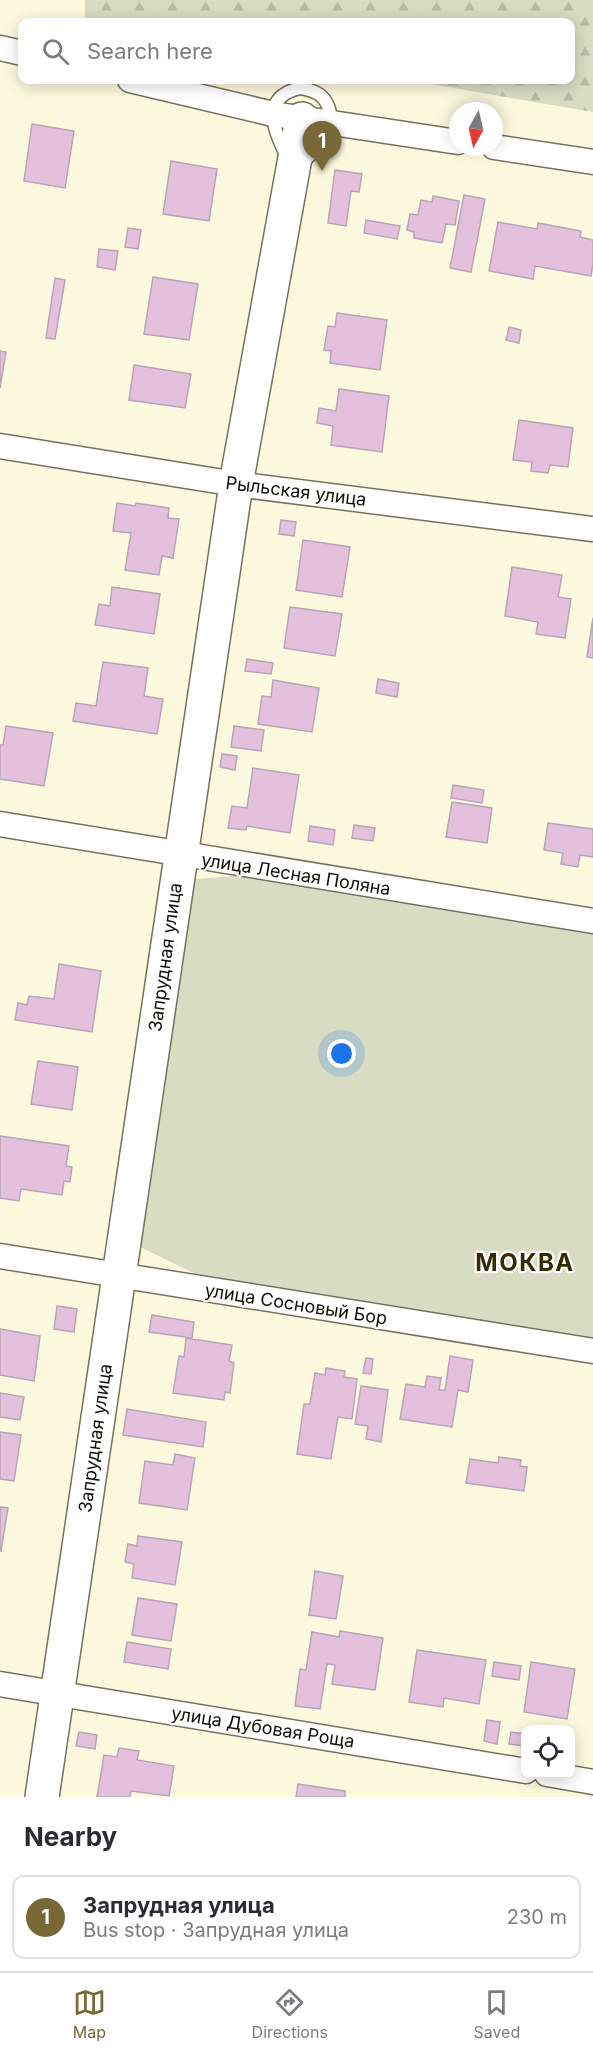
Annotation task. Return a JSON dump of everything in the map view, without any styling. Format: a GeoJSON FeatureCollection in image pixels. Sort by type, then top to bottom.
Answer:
{"type":"FeatureCollection","features":[{"type":"Feature","properties":{"kind":"street"},"geometry":{"type":"LineString","coordinates":[[0,48],[18,52]]}},
{"type":"Feature","properties":{"kind":"street"},"geometry":{"type":"LineString","coordinates":[[148,84],[302,119],[449,141]]}},
{"type":"Feature","properties":{"kind":"street","name":"Запрудная улица"},"geometry":{"type":"LineString","coordinates":[[42,1797],[236,484],[302,119]]}},
{"type":"Feature","properties":{"kind":"street"},"geometry":{"type":"LineString","coordinates":[[503,148],[593,162]]}},
{"type":"Feature","properties":{"kind":"street","name":"Рыльская улица"},"geometry":{"type":"LineString","coordinates":[[0,446],[236,484],[593,529]]}},
{"type":"Feature","properties":{"kind":"street","name":"улица Лесная Поляна"},"geometry":{"type":"LineString","coordinates":[[0,824],[593,921]]}},
{"type":"Feature","properties":{"kind":"street","name":"улица Сосновый Бор"},"geometry":{"type":"LineString","coordinates":[[0,1256],[593,1351]]}},
{"type":"Feature","properties":{"kind":"street","name":"улица Дубовая Роща"},"geometry":{"type":"LineString","coordinates":[[0,1684],[521,1770]]}},
{"type":"Feature","properties":{"kind":"street"},"geometry":{"type":"LineString","coordinates":[[575,1779],[593,1782]]}},
{"type":"Feature","properties":{"kind":"green space"},"geometry":{"type":"Polygon","coordinates":[[[85,0],[593,0],[593,112],[430,84],[575,84],[575,18],[85,18],[85,0]]]}},
{"type":"Feature","properties":{"kind":"green space"},"geometry":{"type":"Polygon","coordinates":[[[252,875],[593,933],[593,1341],[208,1280],[140,1247],[193,879],[252,875]]]}},
{"type":"Feature","properties":{"kind":"building"},"geometry":{"type":"Polygon","coordinates":[[[32,124],[74,131],[65,188],[24,181],[32,124]]]}},
{"type":"Feature","properties":{"kind":"building"},"geometry":{"type":"Polygon","coordinates":[[[171,161],[217,169],[209,221],[163,214],[171,161]]]}},
{"type":"Feature","properties":{"kind":"building"},"geometry":{"type":"Polygon","coordinates":[[[335,170],[362,174],[359,192],[351,191],[346,226],[328,223],[335,170]]]}},
{"type":"Feature","properties":{"kind":"building"},"geometry":{"type":"Polygon","coordinates":[[[464,195],[485,199],[471,272],[450,268],[464,195]]]}},
{"type":"Feature","properties":{"kind":"building"},"geometry":{"type":"Polygon","coordinates":[[[433,196],[459,201],[455,225],[446,224],[442,243],[414,238],[414,232],[407,230],[410,214],[418,215],[421,200],[432,202],[433,196]]]}},
{"type":"Feature","properties":{"kind":"building"},"geometry":{"type":"Polygon","coordinates":[[[366,220],[400,226],[397,239],[364,233],[366,220]]]}},
{"type":"Feature","properties":{"kind":"building"},"geometry":{"type":"Polygon","coordinates":[[[498,222],[537,229],[538,223],[581,231],[580,237],[593,240],[591,276],[535,266],[533,279],[489,271],[498,222]]]}},
{"type":"Feature","properties":{"kind":"building"},"geometry":{"type":"Polygon","coordinates":[[[128,228],[141,230],[138,249],[125,247],[128,228]]]}},
{"type":"Feature","properties":{"kind":"building"},"geometry":{"type":"Polygon","coordinates":[[[99,249],[118,251],[115,270],[97,267],[99,249]]]}},
{"type":"Feature","properties":{"kind":"building"},"geometry":{"type":"Polygon","coordinates":[[[153,277],[198,284],[189,340],[144,334],[153,277]]]}},
{"type":"Feature","properties":{"kind":"building"},"geometry":{"type":"Polygon","coordinates":[[[55,278],[65,280],[55,339],[46,338],[55,278]]]}},
{"type":"Feature","properties":{"kind":"building"},"geometry":{"type":"Polygon","coordinates":[[[337,313],[387,320],[380,370],[330,363],[331,351],[324,350],[328,326],[335,327],[337,313]]]}},
{"type":"Feature","properties":{"kind":"building"},"geometry":{"type":"Polygon","coordinates":[[[509,327],[521,330],[519,343],[506,340],[509,327]]]}},
{"type":"Feature","properties":{"kind":"building"},"geometry":{"type":"Polygon","coordinates":[[[0,351],[6,352],[0,388],[0,351]]]}},
{"type":"Feature","properties":{"kind":"building"},"geometry":{"type":"Polygon","coordinates":[[[134,365],[191,374],[185,408],[129,400],[134,365]]]}},
{"type":"Feature","properties":{"kind":"building"},"geometry":{"type":"Polygon","coordinates":[[[339,389],[389,396],[382,452],[331,445],[333,426],[317,423],[319,408],[336,411],[339,389]]]}},
{"type":"Feature","properties":{"kind":"building"},"geometry":{"type":"Polygon","coordinates":[[[519,420],[573,428],[568,467],[550,465],[548,473],[531,471],[532,462],[513,460],[519,420]]]}},
{"type":"Feature","properties":{"kind":"building"},"geometry":{"type":"Polygon","coordinates":[[[117,503],[135,506],[136,503],[169,508],[168,518],[179,519],[173,558],[162,556],[159,575],[125,570],[131,533],[113,531],[117,503]]]}},
{"type":"Feature","properties":{"kind":"building"},"geometry":{"type":"Polygon","coordinates":[[[281,520],[296,522],[294,536],[279,534],[281,520]]]}},
{"type":"Feature","properties":{"kind":"building"},"geometry":{"type":"Polygon","coordinates":[[[303,540],[350,547],[342,597],[296,590],[303,540]]]}},
{"type":"Feature","properties":{"kind":"building"},"geometry":{"type":"Polygon","coordinates":[[[512,567],[562,575],[558,597],[571,599],[565,638],[536,634],[538,622],[505,616],[512,567]]]}},
{"type":"Feature","properties":{"kind":"building"},"geometry":{"type":"Polygon","coordinates":[[[112,587],[160,594],[154,634],[95,625],[99,604],[110,606],[112,587]]]}},
{"type":"Feature","properties":{"kind":"building"},"geometry":{"type":"Polygon","coordinates":[[[290,607],[342,614],[335,656],[284,648],[290,607]]]}},
{"type":"Feature","properties":{"kind":"building"},"geometry":{"type":"Polygon","coordinates":[[[593,618],[593,658],[587,657],[593,618]]]}},
{"type":"Feature","properties":{"kind":"building"},"geometry":{"type":"Polygon","coordinates":[[[247,659],[273,663],[271,674],[245,671],[247,659]]]}},
{"type":"Feature","properties":{"kind":"building"},"geometry":{"type":"Polygon","coordinates":[[[103,662],[148,668],[144,696],[163,699],[157,734],[73,721],[76,703],[96,706],[103,662]]]}},
{"type":"Feature","properties":{"kind":"building"},"geometry":{"type":"Polygon","coordinates":[[[378,679],[399,683],[397,697],[376,693],[378,679]]]}},
{"type":"Feature","properties":{"kind":"building"},"geometry":{"type":"Polygon","coordinates":[[[273,680],[319,688],[312,732],[258,724],[262,696],[271,697],[273,680]]]}},
{"type":"Feature","properties":{"kind":"building"},"geometry":{"type":"Polygon","coordinates":[[[6,726],[53,733],[44,786],[0,779],[0,745],[3,745],[6,726]]]}},
{"type":"Feature","properties":{"kind":"building"},"geometry":{"type":"Polygon","coordinates":[[[234,726],[264,730],[261,751],[231,747],[234,726]]]}},
{"type":"Feature","properties":{"kind":"building"},"geometry":{"type":"Polygon","coordinates":[[[222,754],[237,756],[235,770],[220,767],[222,754]]]}},
{"type":"Feature","properties":{"kind":"building"},"geometry":{"type":"Polygon","coordinates":[[[253,768],[299,775],[290,833],[247,826],[246,830],[228,828],[232,806],[247,808],[253,768]]]}},
{"type":"Feature","properties":{"kind":"building"},"geometry":{"type":"Polygon","coordinates":[[[453,785],[484,790],[482,803],[451,798],[453,785]]]}},
{"type":"Feature","properties":{"kind":"building"},"geometry":{"type":"Polygon","coordinates":[[[452,802],[492,808],[487,843],[446,837],[452,802]]]}},
{"type":"Feature","properties":{"kind":"building"},"geometry":{"type":"Polygon","coordinates":[[[548,823],[593,829],[593,857],[580,855],[578,867],[561,864],[563,853],[544,850],[548,823]]]}},
{"type":"Feature","properties":{"kind":"building"},"geometry":{"type":"Polygon","coordinates":[[[354,825],[375,828],[373,841],[352,838],[354,825]]]}},
{"type":"Feature","properties":{"kind":"building"},"geometry":{"type":"Polygon","coordinates":[[[310,826],[335,830],[333,845],[308,841],[310,826]]]}},
{"type":"Feature","properties":{"kind":"building"},"geometry":{"type":"Polygon","coordinates":[[[59,964],[101,971],[92,1032],[15,1020],[18,1003],[27,1005],[29,996],[54,999],[59,964]]]}},
{"type":"Feature","properties":{"kind":"building"},"geometry":{"type":"Polygon","coordinates":[[[38,1061],[78,1067],[72,1110],[31,1104],[38,1061]]]}},
{"type":"Feature","properties":{"kind":"building"},"geometry":{"type":"Polygon","coordinates":[[[0,1136],[69,1146],[66,1166],[72,1167],[70,1182],[64,1181],[62,1195],[21,1189],[19,1201],[0,1198],[0,1136]]]}},
{"type":"Feature","properties":{"kind":"building"},"geometry":{"type":"Polygon","coordinates":[[[57,1306],[77,1309],[74,1332],[54,1329],[57,1306]]]}},
{"type":"Feature","properties":{"kind":"building"},"geometry":{"type":"Polygon","coordinates":[[[152,1315],[194,1322],[192,1338],[149,1332],[152,1315]]]}},
{"type":"Feature","properties":{"kind":"building"},"geometry":{"type":"Polygon","coordinates":[[[0,1329],[40,1336],[34,1381],[0,1375],[0,1329]]]}},
{"type":"Feature","properties":{"kind":"building"},"geometry":{"type":"Polygon","coordinates":[[[186,1338],[232,1345],[229,1361],[234,1363],[230,1393],[225,1392],[224,1400],[173,1393],[179,1356],[184,1357],[186,1338]]]}},
{"type":"Feature","properties":{"kind":"building"},"geometry":{"type":"Polygon","coordinates":[[[450,1356],[473,1360],[468,1392],[458,1390],[452,1427],[400,1419],[406,1384],[425,1387],[427,1376],[441,1378],[439,1390],[445,1390],[450,1356]]]}},
{"type":"Feature","properties":{"kind":"building"},"geometry":{"type":"Polygon","coordinates":[[[366,1358],[373,1359],[371,1374],[363,1373],[366,1358]]]}},
{"type":"Feature","properties":{"kind":"building"},"geometry":{"type":"Polygon","coordinates":[[[326,1368],[345,1371],[344,1377],[357,1379],[352,1419],[338,1417],[331,1459],[297,1454],[304,1404],[310,1404],[315,1373],[325,1375],[326,1368]]]}},
{"type":"Feature","properties":{"kind":"building"},"geometry":{"type":"Polygon","coordinates":[[[361,1386],[388,1390],[381,1442],[366,1439],[368,1426],[355,1424],[361,1386]]]}},
{"type":"Feature","properties":{"kind":"building"},"geometry":{"type":"Polygon","coordinates":[[[0,1393],[24,1397],[20,1420],[0,1417],[0,1393]]]}},
{"type":"Feature","properties":{"kind":"building"},"geometry":{"type":"Polygon","coordinates":[[[127,1409],[206,1422],[203,1447],[123,1435],[127,1409]]]}},
{"type":"Feature","properties":{"kind":"building"},"geometry":{"type":"Polygon","coordinates":[[[0,1432],[21,1435],[14,1481],[0,1479],[0,1432]]]}},
{"type":"Feature","properties":{"kind":"building"},"geometry":{"type":"Polygon","coordinates":[[[175,1454],[195,1458],[187,1510],[139,1503],[145,1461],[173,1465],[175,1454]]]}},
{"type":"Feature","properties":{"kind":"building"},"geometry":{"type":"Polygon","coordinates":[[[499,1457],[521,1460],[520,1466],[527,1467],[524,1491],[466,1483],[470,1459],[498,1463],[499,1457]]]}},
{"type":"Feature","properties":{"kind":"building"},"geometry":{"type":"Polygon","coordinates":[[[0,1507],[8,1508],[1,1551],[0,1551],[0,1507]]]}},
{"type":"Feature","properties":{"kind":"building"},"geometry":{"type":"Polygon","coordinates":[[[138,1536],[182,1542],[175,1585],[132,1578],[134,1564],[125,1562],[128,1544],[137,1546],[138,1536]]]}},
{"type":"Feature","properties":{"kind":"building"},"geometry":{"type":"Polygon","coordinates":[[[315,1571],[343,1576],[336,1619],[309,1615],[315,1571]]]}},
{"type":"Feature","properties":{"kind":"building"},"geometry":{"type":"Polygon","coordinates":[[[138,1598],[177,1604],[171,1641],[132,1635],[138,1598]]]}},
{"type":"Feature","properties":{"kind":"building"},"geometry":{"type":"Polygon","coordinates":[[[340,1631],[383,1638],[375,1690],[332,1684],[335,1665],[327,1664],[320,1709],[295,1706],[300,1669],[306,1670],[312,1632],[339,1637],[340,1631]]]}},
{"type":"Feature","properties":{"kind":"building"},"geometry":{"type":"Polygon","coordinates":[[[127,1642],[171,1649],[168,1669],[124,1662],[127,1642]]]}},
{"type":"Feature","properties":{"kind":"building"},"geometry":{"type":"Polygon","coordinates":[[[417,1650],[486,1660],[479,1704],[444,1698],[443,1707],[409,1702],[417,1650]]]}},
{"type":"Feature","properties":{"kind":"building"},"geometry":{"type":"Polygon","coordinates":[[[494,1662],[521,1666],[519,1680],[492,1676],[494,1662]]]}},
{"type":"Feature","properties":{"kind":"building"},"geometry":{"type":"Polygon","coordinates":[[[531,1662],[575,1669],[567,1719],[524,1712],[531,1662]]]}},
{"type":"Feature","properties":{"kind":"building"},"geometry":{"type":"Polygon","coordinates":[[[487,1720],[500,1722],[497,1744],[484,1741],[487,1720]]]}},
{"type":"Feature","properties":{"kind":"building"},"geometry":{"type":"Polygon","coordinates":[[[79,1732],[97,1735],[95,1749],[76,1746],[79,1732]]]}},
{"type":"Feature","properties":{"kind":"building"},"geometry":{"type":"Polygon","coordinates":[[[511,1732],[521,1733],[521,1745],[509,1744],[511,1732]]]}},
{"type":"Feature","properties":{"kind":"building"},"geometry":{"type":"Polygon","coordinates":[[[119,1748],[139,1751],[137,1760],[174,1766],[169,1796],[131,1791],[130,1797],[97,1797],[104,1755],[117,1757],[119,1748]]]}},
{"type":"Feature","properties":{"kind":"building"},"geometry":{"type":"Polygon","coordinates":[[[298,1784],[345,1791],[345,1797],[296,1797],[298,1784]]]}},
{"type":"Feature","properties":{"kind":"place","name":"Запрудная улица"},"geometry":{"type":"Point","coordinates":[322,171]}},
{"type":"Feature","properties":{"kind":"district","name":"МОКВА"},"geometry":{"type":"Point","coordinates":[525,1262]}}]}
